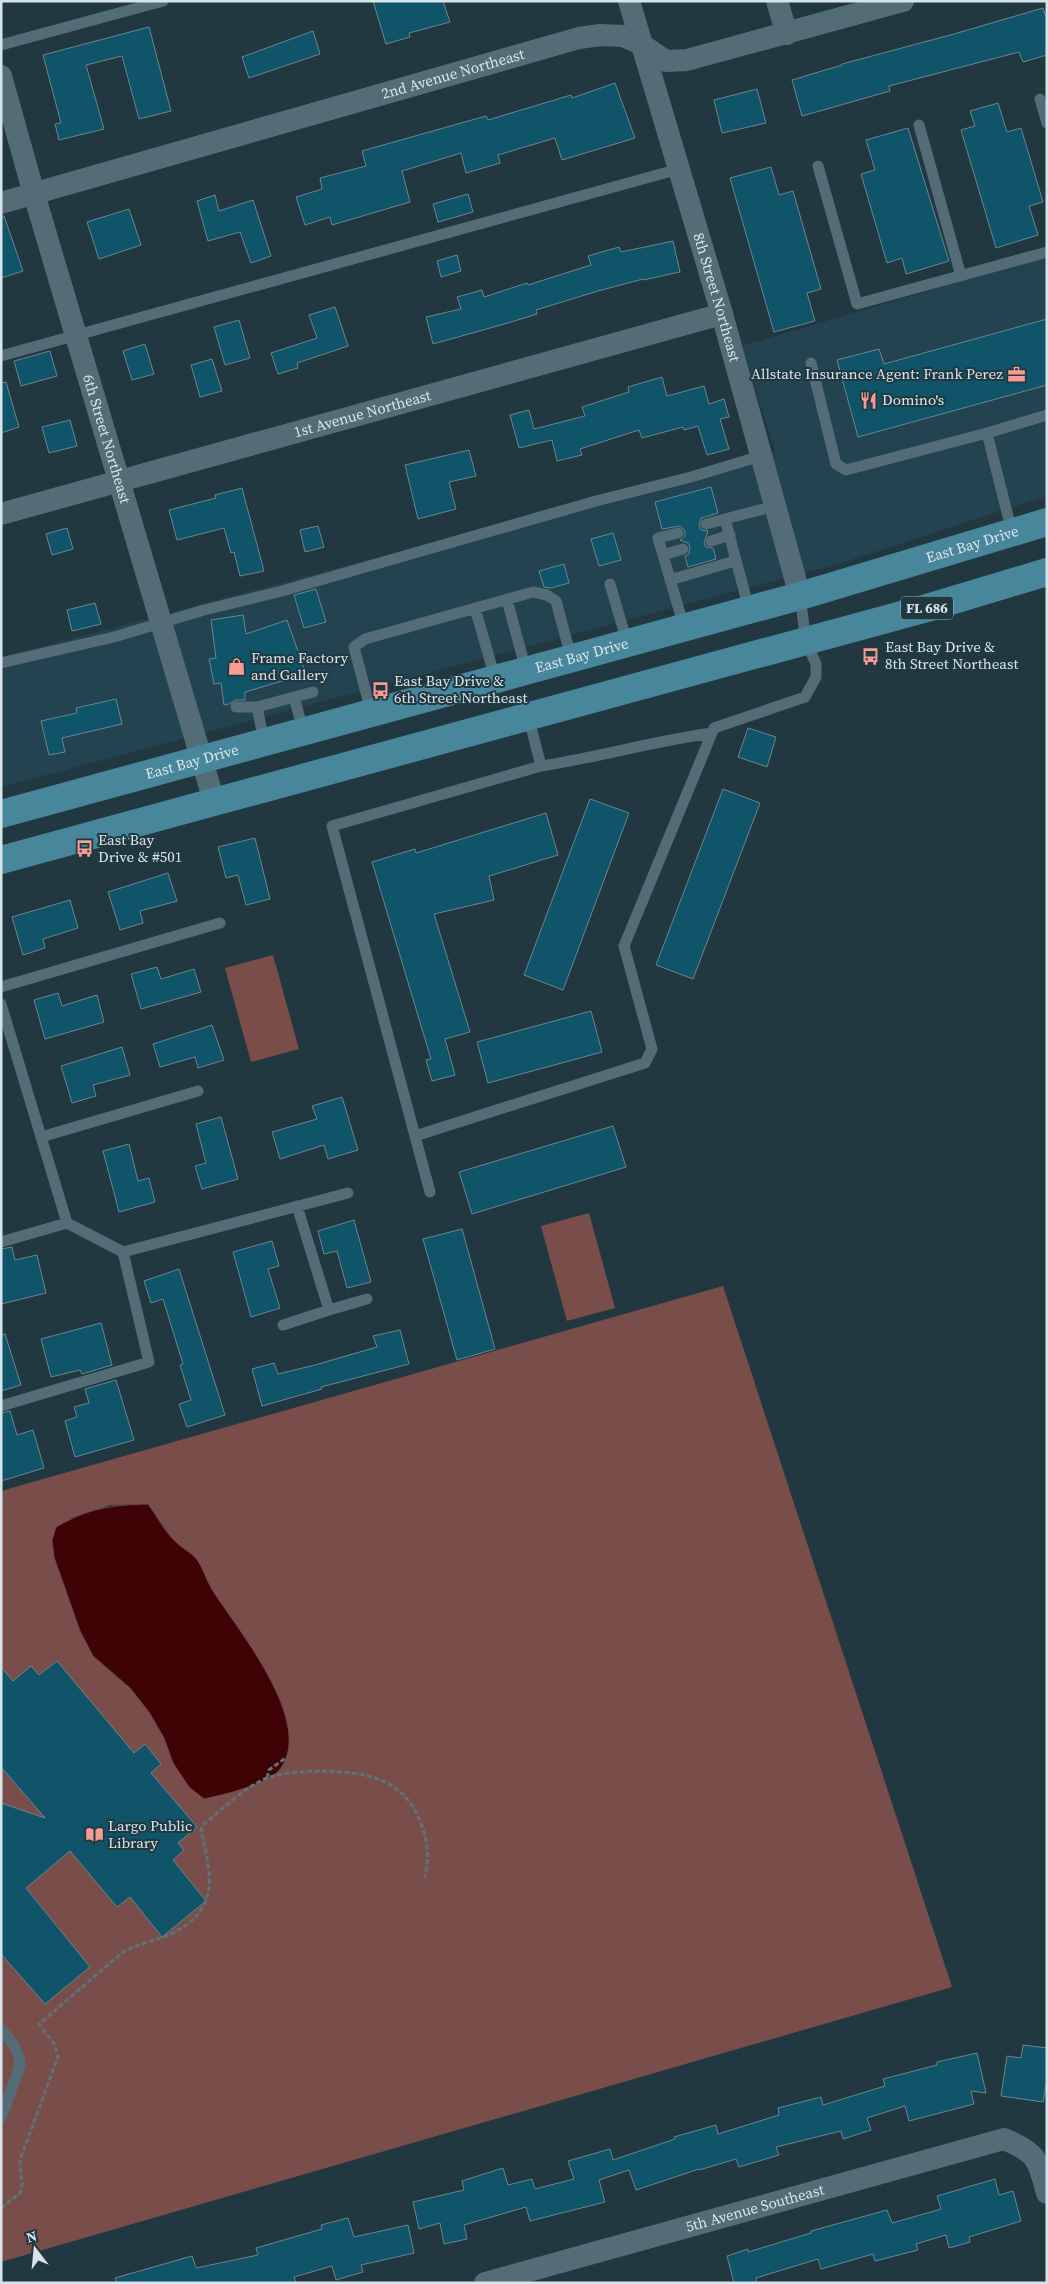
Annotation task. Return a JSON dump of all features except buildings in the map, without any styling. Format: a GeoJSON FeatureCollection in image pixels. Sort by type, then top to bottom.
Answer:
{"type":"FeatureCollection","features":[{"type":"Feature","properties":{"kind":"main road","name":"East Bay Drive"},"geometry":{"type":"LineString","coordinates":[[1,814],[303,730],[800,596],[1047,522]]}},
{"type":"Feature","properties":{"kind":"main road","name":"FL 686"},"geometry":{"type":"LineString","coordinates":[[1,860],[528,715],[927,608],[1047,572]]}},
{"type":"Feature","properties":{"kind":"street","name":"8th Street Northeast"},"geometry":{"type":"LineString","coordinates":[[628,1],[722,314],[800,596]]}},
{"type":"Feature","properties":{"kind":"street"},"geometry":{"type":"LineString","coordinates":[[777,1],[787,34]]}},
{"type":"Feature","properties":{"kind":"street","name":"2nd Avenue Northeast"},"geometry":{"type":"LineString","coordinates":[[1,203],[579,38],[600,35],[623,36],[641,44],[666,61],[687,60],[903,1]]}},
{"type":"Feature","properties":{"kind":"street","name":"6th Street Northeast"},"geometry":{"type":"LineString","coordinates":[[1,76],[34,194],[214,801]]}},
{"type":"Feature","properties":{"kind":"street","name":"1st Avenue Northeast"},"geometry":{"type":"LineString","coordinates":[[1,514],[722,314]]}},
{"type":"Feature","properties":{"kind":"street","name":"5th Avenue Southeast"},"geometry":{"type":"LineString","coordinates":[[485,2283],[1004,2139],[1024,2147],[1038,2161],[1047,2193]]}},
{"type":"Feature","properties":{"kind":"lane"},"geometry":{"type":"LineString","coordinates":[[1,45],[163,1]]}},
{"type":"Feature","properties":{"kind":"lane"},"geometry":{"type":"LineString","coordinates":[[1040,99],[1047,123]]}},
{"type":"Feature","properties":{"kind":"lane"},"geometry":{"type":"LineString","coordinates":[[919,125],[961,276]]}},
{"type":"Feature","properties":{"kind":"lane"},"geometry":{"type":"LineString","coordinates":[[818,166],[857,304],[1047,252]]}},
{"type":"Feature","properties":{"kind":"lane"},"geometry":{"type":"LineString","coordinates":[[1,356],[679,169]]}},
{"type":"Feature","properties":{"kind":"lane"},"geometry":{"type":"LineString","coordinates":[[811,363],[836,464],[846,470],[1047,415]]}},
{"type":"Feature","properties":{"kind":"lane"},"geometry":{"type":"LineString","coordinates":[[986,433],[1012,534]]}},
{"type":"Feature","properties":{"kind":"lane"},"geometry":{"type":"LineString","coordinates":[[1,663],[114,637],[761,456]]}},
{"type":"Feature","properties":{"kind":"lane"},"geometry":{"type":"LineString","coordinates":[[706,524],[775,506]]}},
{"type":"Feature","properties":{"kind":"lane"},"geometry":{"type":"LineString","coordinates":[[725,519],[749,609]]}},
{"type":"Feature","properties":{"kind":"lane"},"geometry":{"type":"LineString","coordinates":[[678,532],[658,538],[684,627]]}},
{"type":"Feature","properties":{"kind":"lane"},"geometry":{"type":"LineString","coordinates":[[711,541],[730,536]]}},
{"type":"Feature","properties":{"kind":"lane"},"geometry":{"type":"LineString","coordinates":[[663,555],[683,549]]}},
{"type":"Feature","properties":{"kind":"lane"},"geometry":{"type":"LineString","coordinates":[[670,580],[735,561]]}},
{"type":"Feature","properties":{"kind":"lane"},"geometry":{"type":"LineString","coordinates":[[610,584],[626,642]]}},
{"type":"Feature","properties":{"kind":"lane"},"geometry":{"type":"LineString","coordinates":[[371,712],[354,647],[364,638],[533,592],[547,595],[556,601],[571,657]]}},
{"type":"Feature","properties":{"kind":"lane"},"geometry":{"type":"LineString","coordinates":[[415,1136],[645,1063],[652,1049],[624,946],[714,728],[805,697],[816,677],[816,664],[806,641],[800,596]]}},
{"type":"Feature","properties":{"kind":"lane"},"geometry":{"type":"LineString","coordinates":[[506,600],[526,670]]}},
{"type":"Feature","properties":{"kind":"lane"},"geometry":{"type":"LineString","coordinates":[[475,608],[495,678]]}},
{"type":"Feature","properties":{"kind":"lane"},"geometry":{"type":"LineString","coordinates":[[236,707],[257,707],[313,692]]}},
{"type":"Feature","properties":{"kind":"lane"},"geometry":{"type":"LineString","coordinates":[[294,697],[303,730]]}},
{"type":"Feature","properties":{"kind":"lane"},"geometry":{"type":"LineString","coordinates":[[257,707],[264,741]]}},
{"type":"Feature","properties":{"kind":"lane"},"geometry":{"type":"LineString","coordinates":[[528,715],[541,766]]}},
{"type":"Feature","properties":{"kind":"lane"},"geometry":{"type":"LineString","coordinates":[[430,1192],[332,826],[541,766],[573,761],[664,740],[712,733]]}},
{"type":"Feature","properties":{"kind":"lane"},"geometry":{"type":"LineString","coordinates":[[1,987],[220,922]]}},
{"type":"Feature","properties":{"kind":"lane"},"geometry":{"type":"LineString","coordinates":[[1,1004],[68,1224]]}},
{"type":"Feature","properties":{"kind":"lane"},"geometry":{"type":"LineString","coordinates":[[41,1137],[198,1092]]}},
{"type":"Feature","properties":{"kind":"lane"},"geometry":{"type":"LineString","coordinates":[[1,1242],[68,1224],[123,1252],[348,1193]]}},
{"type":"Feature","properties":{"kind":"lane"},"geometry":{"type":"LineString","coordinates":[[297,1206],[329,1310]]}},
{"type":"Feature","properties":{"kind":"lane"},"geometry":{"type":"LineString","coordinates":[[1,1406],[149,1362],[123,1252]]}},
{"type":"Feature","properties":{"kind":"lane"},"geometry":{"type":"LineString","coordinates":[[283,1325],[367,1299]]}},
{"type":"Feature","properties":{"kind":"lane"},"geometry":{"type":"LineString","coordinates":[[1,2029],[14,2046],[20,2059],[20,2066],[1,2118]]}},
{"type":"Feature","properties":{"kind":"path"},"geometry":{"type":"LineString","coordinates":[[267,1779],[269,1770],[287,1757]]}},
{"type":"Feature","properties":{"kind":"path"},"geometry":{"type":"LineString","coordinates":[[1,2208],[20,2194],[22,2185],[20,2160],[58,2057],[55,2045],[39,2024],[123,1952],[137,1944],[172,1933],[199,1915],[206,1905],[209,1892],[201,1830],[203,1825],[248,1789],[279,1775],[314,1771],[360,1773],[391,1785],[408,1799],[423,1828],[428,1860],[425,1877]]}},
{"type":"Feature","properties":{"kind":"shaded area"},"geometry":{"type":"Polygon","coordinates":[[[1047,256],[1047,496],[844,562],[804,573],[771,453],[775,451],[742,346],[1047,256]]]}},
{"type":"Feature","properties":{"kind":"shaded area"},"geometry":{"type":"Polygon","coordinates":[[[751,458],[784,578],[204,733],[169,613],[751,458]]]}},
{"type":"Feature","properties":{"kind":"shaded area"},"geometry":{"type":"Polygon","coordinates":[[[150,618],[185,738],[1,787],[1,657],[150,618]]]}},
{"type":"Feature","properties":{"kind":"shaded area"},"geometry":{"type":"Polygon","coordinates":[[[273,955],[299,1049],[251,1062],[225,968],[273,955]]]}},
{"type":"Feature","properties":{"kind":"shaded area"},"geometry":{"type":"Polygon","coordinates":[[[589,1213],[615,1308],[567,1321],[541,1226],[589,1213]]]}},
{"type":"Feature","properties":{"kind":"shaded area"},"geometry":{"type":"Polygon","coordinates":[[[723,1286],[952,1987],[1,2262],[1,1491],[723,1286]],[[148,1504],[110,1505],[71,1518],[54,1557],[80,1631],[93,1656],[130,1688],[149,1712],[164,1738],[173,1763],[189,1787],[227,1794],[271,1775],[263,1666],[212,1590],[197,1559],[174,1541],[148,1504]]]}},
{"type":"Feature","properties":{"kind":"shaded area"},"geometry":{"type":"Polygon","coordinates":[[[148,1504],[171,1537],[198,1561],[213,1591],[269,1676],[281,1702],[288,1726],[289,1748],[281,1768],[275,1774],[257,1784],[204,1799],[189,1787],[173,1763],[164,1738],[149,1712],[130,1688],[93,1656],[80,1631],[54,1557],[52,1540],[56,1527],[100,1509],[123,1505],[148,1504]]]}},
{"type":"Feature","properties":{"kind":"place","name":"Allstate Insurance Agent: Frank Perez"},"geometry":{"type":"Point","coordinates":[1017,374]}},
{"type":"Feature","properties":{"kind":"place","name":"Domino's"},"geometry":{"type":"Point","coordinates":[868,400]}},
{"type":"Feature","properties":{"kind":"place","name":"East Bay Drive & 8th Street Northeast"},"geometry":{"type":"Point","coordinates":[871,656]}},
{"type":"Feature","properties":{"kind":"place","name":"Frame Factory and Gallery"},"geometry":{"type":"Point","coordinates":[237,667]}},
{"type":"Feature","properties":{"kind":"place","name":"East Bay Drive & 6th Street Northeast"},"geometry":{"type":"Point","coordinates":[380,690]}},
{"type":"Feature","properties":{"kind":"place","name":"East Bay Drive & #501"},"geometry":{"type":"Point","coordinates":[84,849]}},
{"type":"Feature","properties":{"kind":"place","name":"Largo Public Library"},"geometry":{"type":"Point","coordinates":[94,1835]}}]}
